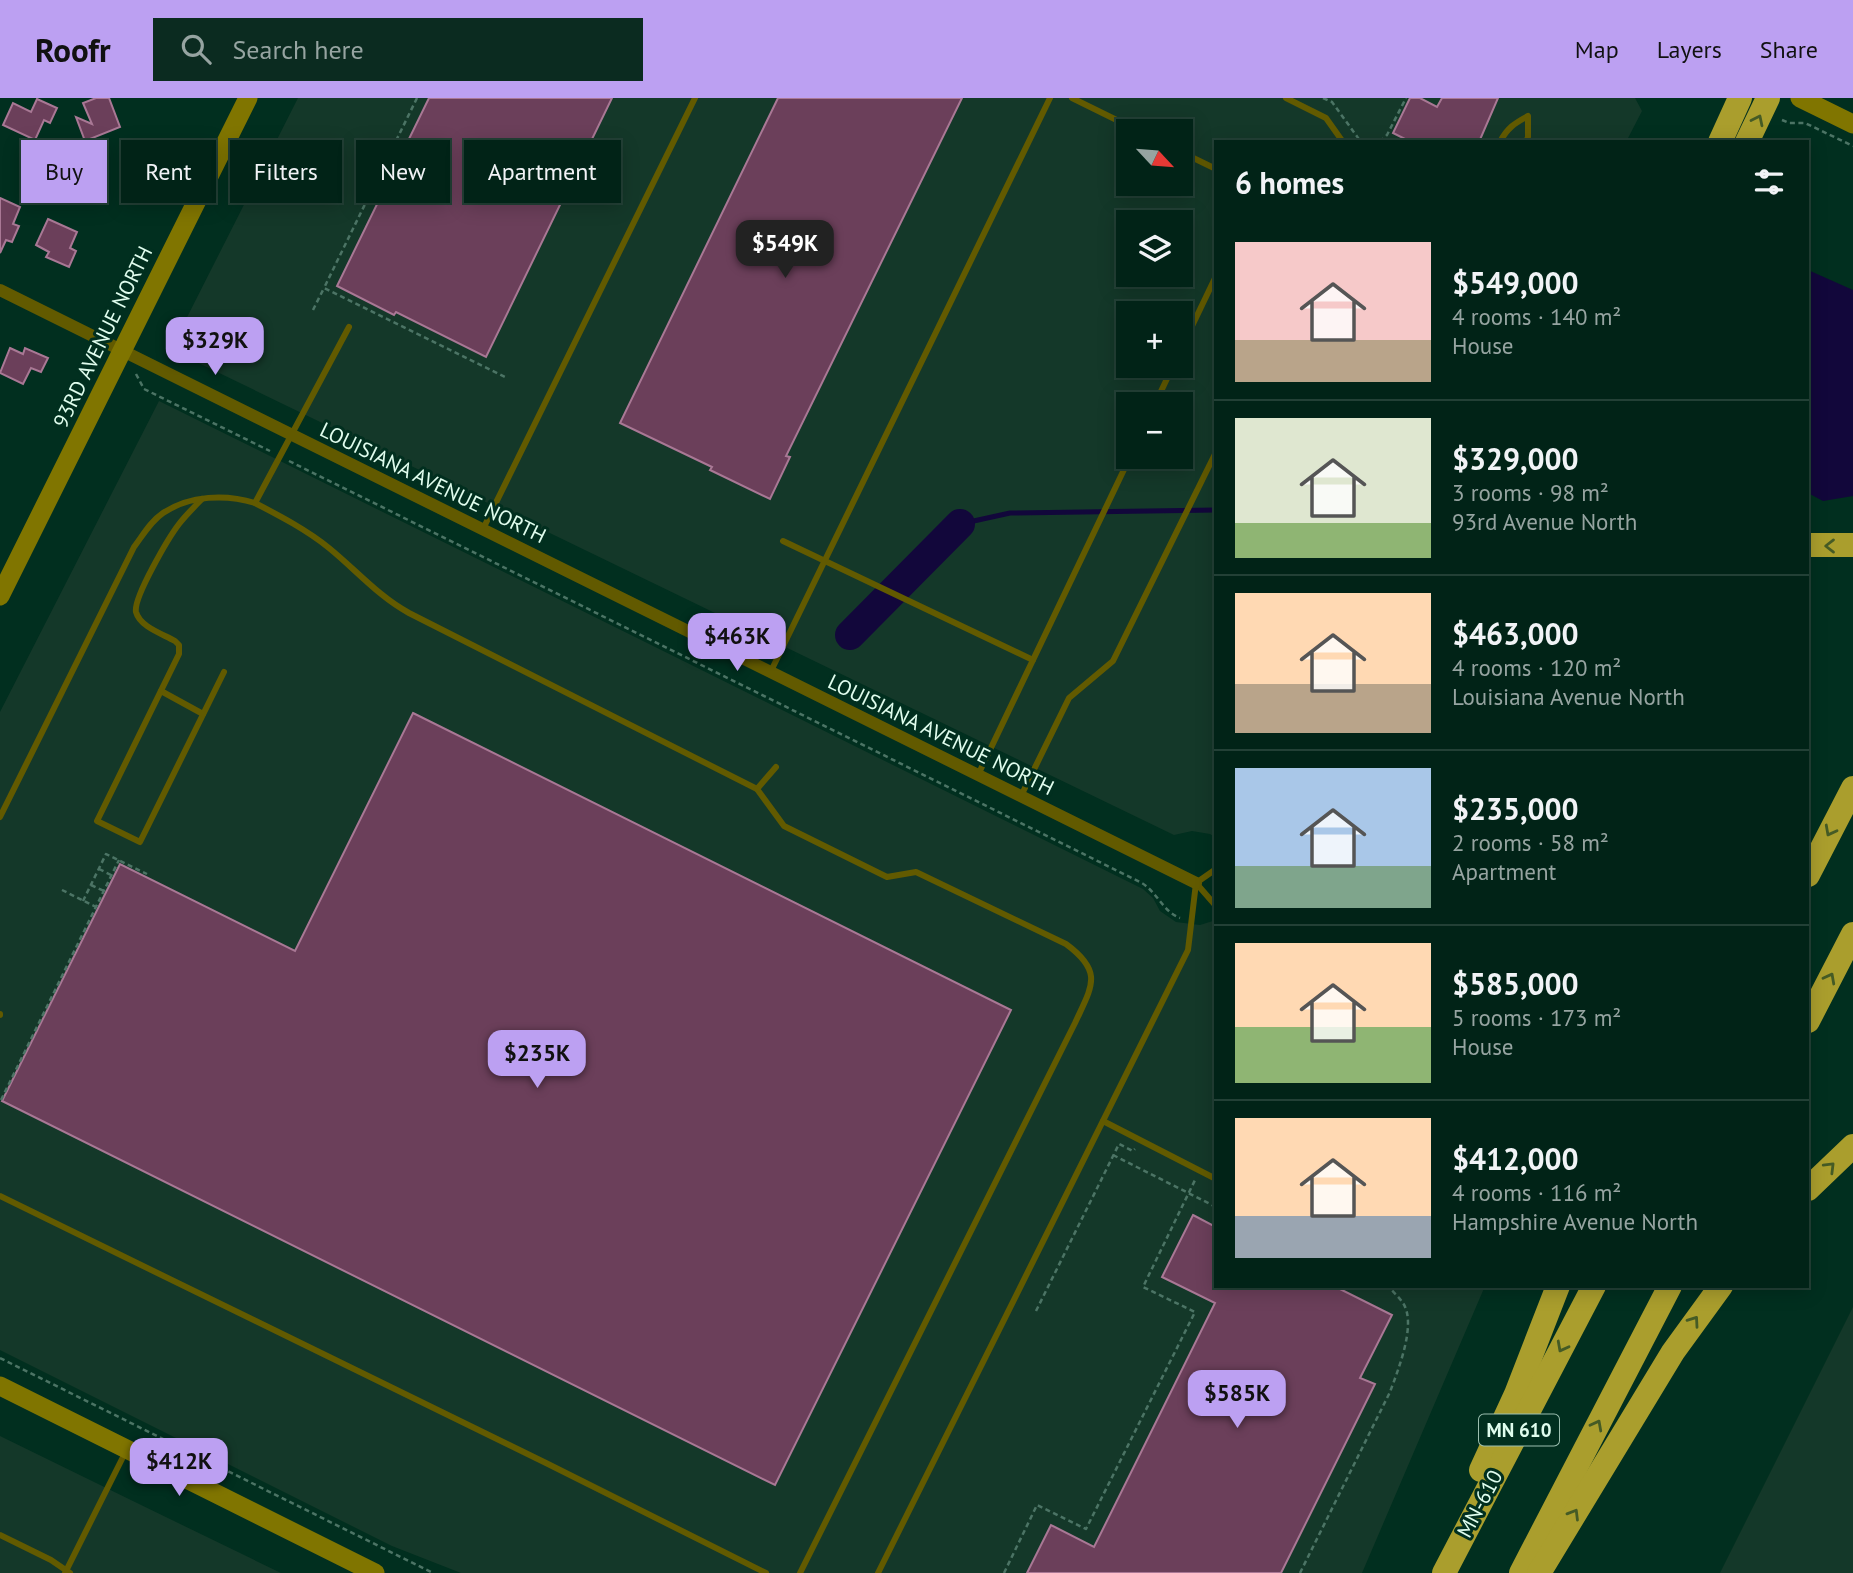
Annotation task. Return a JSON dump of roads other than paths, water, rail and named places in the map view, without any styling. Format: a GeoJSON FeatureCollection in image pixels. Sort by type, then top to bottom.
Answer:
{"type":"FeatureCollection","features":[{"type":"Feature","properties":{"kind":"highway"},"geometry":{"type":"LineString","coordinates":[[1721,140],[1740,98]]}},
{"type":"Feature","properties":{"kind":"highway"},"geometry":{"type":"LineString","coordinates":[[1748,140],[1765,104]]}},
{"type":"Feature","properties":{"kind":"highway"},"geometry":{"type":"LineString","coordinates":[[1809,545],[1853,545]]}},
{"type":"Feature","properties":{"kind":"highway"},"geometry":{"type":"LineString","coordinates":[[1809,872],[1853,788]]}},
{"type":"Feature","properties":{"kind":"highway"},"geometry":{"type":"LineString","coordinates":[[1809,1019],[1853,934]]}},
{"type":"Feature","properties":{"kind":"highway"},"geometry":{"type":"LineString","coordinates":[[1809,1188],[1853,1146]]}},
{"type":"Feature","properties":{"kind":"highway"},"geometry":{"type":"LineString","coordinates":[[1433,1573],[1516,1394],[1557,1288]]}},
{"type":"Feature","properties":{"kind":"highway","name":"MN-610"},"geometry":{"type":"LineString","coordinates":[[1444,1573],[1593,1288]]}},
{"type":"Feature","properties":{"kind":"highway","name":"MN 610"},"geometry":{"type":"LineString","coordinates":[[1521,1573],[1669,1288]]}},
{"type":"Feature","properties":{"kind":"highway"},"geometry":{"type":"LineString","coordinates":[[1539,1573],[1673,1352],[1720,1288]]}},
{"type":"Feature","properties":{"kind":"street","name":"93RD AVENUE NORTH"},"geometry":{"type":"LineString","coordinates":[[0,596],[248,98]]}},
{"type":"Feature","properties":{"kind":"street"},"geometry":{"type":"LineString","coordinates":[[1800,98],[1853,124]]}},
{"type":"Feature","properties":{"kind":"street"},"geometry":{"type":"LineString","coordinates":[[0,290],[122,350]]}},
{"type":"Feature","properties":{"kind":"street","name":"LOUISIANA AVENUE NORTH"},"geometry":{"type":"LineString","coordinates":[[122,350],[1196,883]]}},
{"type":"Feature","properties":{"kind":"street"},"geometry":{"type":"LineString","coordinates":[[0,1386],[375,1573]]}},
{"type":"Feature","properties":{"kind":"lane"},"geometry":{"type":"LineString","coordinates":[[483,529],[695,98]]}},
{"type":"Feature","properties":{"kind":"lane"},"geometry":{"type":"LineString","coordinates":[[771,671],[1050,98]]}},
{"type":"Feature","properties":{"kind":"lane"},"geometry":{"type":"LineString","coordinates":[[1072,98],[1116,120]]}},
{"type":"Feature","properties":{"kind":"lane"},"geometry":{"type":"LineString","coordinates":[[1286,98],[1326,118],[1342,140]]}},
{"type":"Feature","properties":{"kind":"lane"},"geometry":{"type":"LineString","coordinates":[[1501,140],[1506,130],[1528,116],[1526,140]]}},
{"type":"Feature","properties":{"kind":"lane"},"geometry":{"type":"LineString","coordinates":[[1194,158],[1214,168]]}},
{"type":"Feature","properties":{"kind":"lane"},"geometry":{"type":"LineString","coordinates":[[1193,324],[1214,280]]}},
{"type":"Feature","properties":{"kind":"lane"},"geometry":{"type":"LineString","coordinates":[[255,503],[278,455],[349,327]]}},
{"type":"Feature","properties":{"kind":"lane"},"geometry":{"type":"LineString","coordinates":[[1021,796],[1069,698],[1113,661],[1214,456]]}},
{"type":"Feature","properties":{"kind":"lane"},"geometry":{"type":"LineString","coordinates":[[978,775],[1124,469]]}},
{"type":"Feature","properties":{"kind":"lane"},"geometry":{"type":"LineString","coordinates":[[0,817],[134,547],[151,524],[164,513],[183,504],[202,499],[238,498],[255,503],[321,541],[391,603],[757,789],[784,826],[887,877],[916,872],[1066,944],[1083,957],[1091,969],[1091,983],[1075,1023],[800,1573]]}},
{"type":"Feature","properties":{"kind":"lane"},"geometry":{"type":"LineString","coordinates":[[202,499],[178,526],[153,566],[136,602],[136,614],[144,625],[176,641],[179,654],[97,821],[140,842],[224,672]]}},
{"type":"Feature","properties":{"kind":"lane"},"geometry":{"type":"LineString","coordinates":[[783,541],[1033,660]]}},
{"type":"Feature","properties":{"kind":"lane"},"geometry":{"type":"LineString","coordinates":[[161,691],[203,714]]}},
{"type":"Feature","properties":{"kind":"lane"},"geometry":{"type":"LineString","coordinates":[[757,789],[776,767]]}},
{"type":"Feature","properties":{"kind":"lane"},"geometry":{"type":"LineString","coordinates":[[878,1573],[1188,950],[1196,883],[1214,870]]}},
{"type":"Feature","properties":{"kind":"lane"},"geometry":{"type":"LineString","coordinates":[[1196,883],[1214,904]]}},
{"type":"Feature","properties":{"kind":"lane"},"geometry":{"type":"LineString","coordinates":[[1103,1121],[1214,1179]]}},
{"type":"Feature","properties":{"kind":"lane"},"geometry":{"type":"LineString","coordinates":[[0,1196],[546,1462],[766,1573]]}},
{"type":"Feature","properties":{"kind":"lane"},"geometry":{"type":"LineString","coordinates":[[0,1535],[51,1560],[67,1572],[127,1449]]}},
{"type":"Feature","properties":{"kind":"waterway"},"geometry":{"type":"LineString","coordinates":[[960,524],[1010,513],[1214,510]]}},
{"type":"Feature","properties":{"kind":"waterway"},"geometry":{"type":"LineString","coordinates":[[850,635],[960,524]]}}]}
